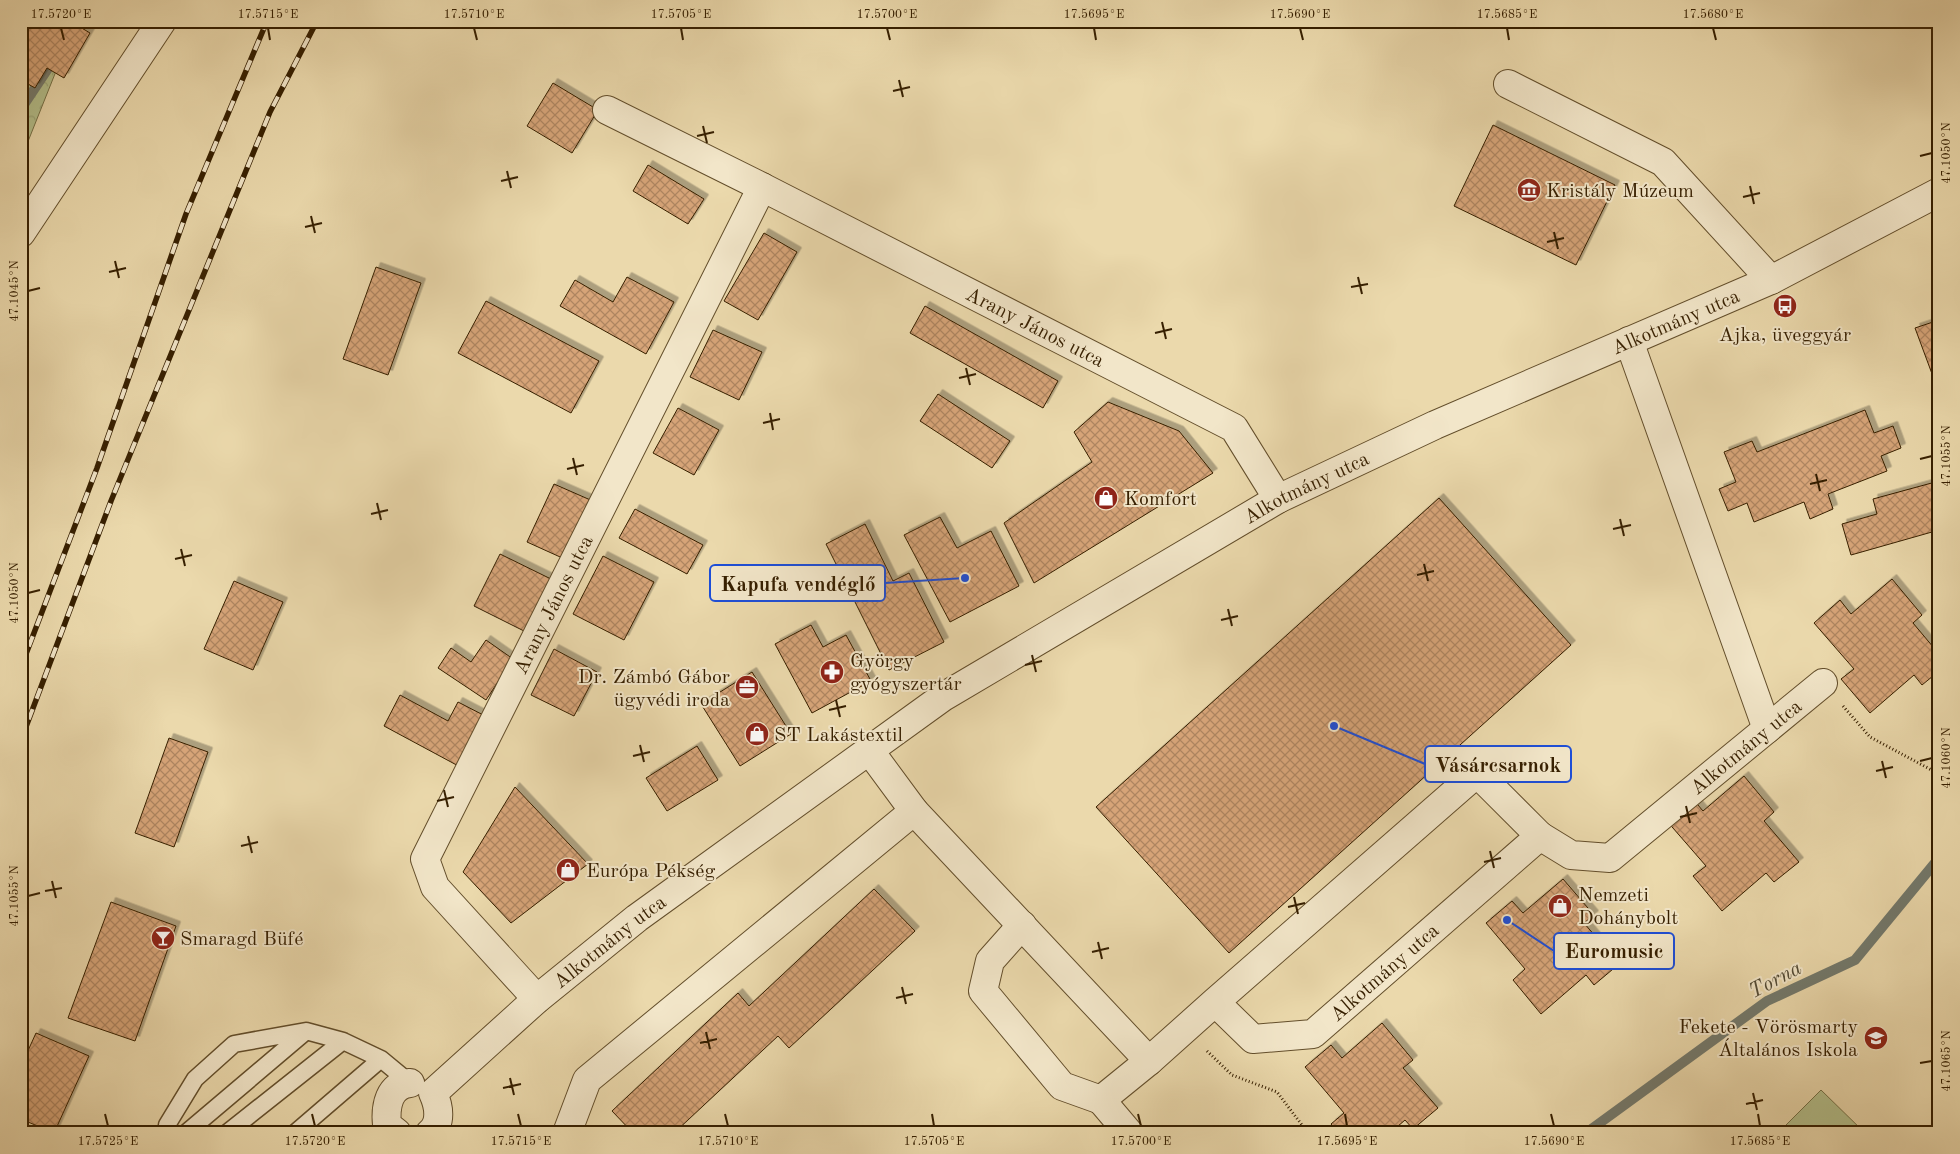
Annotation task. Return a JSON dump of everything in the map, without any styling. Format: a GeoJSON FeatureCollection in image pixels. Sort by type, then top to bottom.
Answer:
{"type":"FeatureCollection","features":[{"type":"Feature","properties":{"kind":"street"},"geometry":{"type":"LineString","coordinates":[[21,233],[162,21]]}},
{"type":"Feature","properties":{"kind":"street"},"geometry":{"type":"LineString","coordinates":[[1508,84],[1663,162],[1771,280]]}},
{"type":"Feature","properties":{"kind":"street","name":"Arany János utca"},"geometry":{"type":"LineString","coordinates":[[607,110],[1234,428],[1278,499]]}},
{"type":"Feature","properties":{"kind":"street","name":"Arany János utca"},"geometry":{"type":"LineString","coordinates":[[537,999],[435,887],[425,859],[762,187]]}},
{"type":"Feature","properties":{"kind":"street","name":"Alkotmány utca"},"geometry":{"type":"LineString","coordinates":[[388,1130],[387,1105],[390,1096],[396,1088],[402,1084],[422,1088],[537,999],[637,918],[943,697],[1278,499],[1435,425],[1771,280],[1939,192]]}},
{"type":"Feature","properties":{"kind":"street"},"geometry":{"type":"LineString","coordinates":[[1629,341],[1766,729]]}},
{"type":"Feature","properties":{"kind":"street","name":"Alkotmány utca"},"geometry":{"type":"LineString","coordinates":[[1101,1100],[1149,1061],[1477,773],[1540,836],[1571,855],[1610,858],[1823,683]]}},
{"type":"Feature","properties":{"kind":"street"},"geometry":{"type":"LineString","coordinates":[[869,750],[914,811],[1149,1061]]}},
{"type":"Feature","properties":{"kind":"street"},"geometry":{"type":"LineString","coordinates":[[567,1133],[587,1080],[914,811]]}},
{"type":"Feature","properties":{"kind":"street","name":"Alkotmány utca"},"geometry":{"type":"LineString","coordinates":[[1215,1002],[1253,1038],[1313,1034],[1540,836]]}},
{"type":"Feature","properties":{"kind":"street"},"geometry":{"type":"LineString","coordinates":[[1022,925],[990,961],[984,991],[1062,1086],[1101,1100],[1129,1133]]}},
{"type":"Feature","properties":{"kind":"street"},"geometry":{"type":"LineString","coordinates":[[422,1088],[437,1102],[437,1121],[430,1133]]}},
{"type":"Feature","properties":{"kind":"lane"},"geometry":{"type":"LineString","coordinates":[[167,1133],[167,1125],[195,1079],[234,1044],[306,1031],[343,1041],[381,1059],[422,1088]]}},
{"type":"Feature","properties":{"kind":"lane"},"geometry":{"type":"LineString","coordinates":[[186,1133],[306,1031]]}},
{"type":"Feature","properties":{"kind":"lane"},"geometry":{"type":"LineString","coordinates":[[226,1133],[343,1041]]}},
{"type":"Feature","properties":{"kind":"lane"},"geometry":{"type":"LineString","coordinates":[[295,1133],[381,1059]]}},
{"type":"Feature","properties":{"kind":"path"},"geometry":{"type":"LineString","coordinates":[[1823,683],[1870,737],[1939,774]]}},
{"type":"Feature","properties":{"kind":"path"},"geometry":{"type":"LineString","coordinates":[[1185,1029],[1232,1075],[1277,1092],[1308,1133]]}},
{"type":"Feature","properties":{"kind":"green space"},"geometry":{"type":"Polygon","coordinates":[[[21,21],[76,21],[21,159],[21,21]]]}},
{"type":"Feature","properties":{"kind":"green space"},"geometry":{"type":"Polygon","coordinates":[[[1821,1090],[1865,1133],[1778,1133],[1821,1090]]]}},
{"type":"Feature","properties":{"kind":"building"},"geometry":{"type":"Polygon","coordinates":[[[23,21],[70,21],[90,33],[64,78],[47,68],[35,88],[21,80],[21,24],[23,21]]]}},
{"type":"Feature","properties":{"kind":"building"},"geometry":{"type":"Polygon","coordinates":[[[553,83],[598,110],[572,153],[527,126],[553,83]]]}},
{"type":"Feature","properties":{"kind":"building"},"geometry":{"type":"Polygon","coordinates":[[[1493,125],[1615,185],[1576,265],[1454,206],[1493,125]]]}},
{"type":"Feature","properties":{"kind":"building"},"geometry":{"type":"Polygon","coordinates":[[[648,165],[704,199],[688,224],[633,191],[648,165]]]}},
{"type":"Feature","properties":{"kind":"building"},"geometry":{"type":"Polygon","coordinates":[[[764,233],[797,252],[758,320],[724,301],[764,233]]]}},
{"type":"Feature","properties":{"kind":"building"},"geometry":{"type":"Polygon","coordinates":[[[376,267],[421,283],[388,375],[343,359],[376,267]]]}},
{"type":"Feature","properties":{"kind":"building"},"geometry":{"type":"Polygon","coordinates":[[[627,277],[674,302],[646,354],[560,306],[575,280],[613,302],[627,277]]]}},
{"type":"Feature","properties":{"kind":"building"},"geometry":{"type":"Polygon","coordinates":[[[486,301],[599,361],[571,413],[458,353],[486,301]]]}},
{"type":"Feature","properties":{"kind":"building"},"geometry":{"type":"Polygon","coordinates":[[[925,306],[1058,381],[1043,408],[910,333],[925,306]]]}},
{"type":"Feature","properties":{"kind":"building"},"geometry":{"type":"Polygon","coordinates":[[[1939,320],[1939,390],[1938,390],[1915,328],[1939,320]]]}},
{"type":"Feature","properties":{"kind":"building"},"geometry":{"type":"Polygon","coordinates":[[[713,330],[762,352],[739,400],[690,377],[713,330]]]}},
{"type":"Feature","properties":{"kind":"building"},"geometry":{"type":"Polygon","coordinates":[[[938,394],[1010,441],[992,468],[920,421],[938,394]]]}},
{"type":"Feature","properties":{"kind":"building","name":"Komfort"},"geometry":{"type":"Polygon","coordinates":[[[1108,402],[1179,431],[1213,473],[1034,583],[1004,523],[1092,462],[1074,432],[1108,402]]]}},
{"type":"Feature","properties":{"kind":"building"},"geometry":{"type":"Polygon","coordinates":[[[678,408],[719,430],[694,475],[653,453],[678,408]]]}},
{"type":"Feature","properties":{"kind":"building"},"geometry":{"type":"Polygon","coordinates":[[[1865,410],[1874,433],[1893,426],[1901,448],[1881,456],[1887,471],[1828,494],[1833,509],[1810,519],[1804,502],[1754,522],[1747,503],[1728,511],[1719,489],[1736,482],[1724,452],[1752,441],[1757,452],[1865,410]]]}},
{"type":"Feature","properties":{"kind":"building"},"geometry":{"type":"Polygon","coordinates":[[[1939,481],[1939,530],[1851,555],[1842,524],[1877,514],[1873,499],[1939,481]]]}},
{"type":"Feature","properties":{"kind":"building"},"geometry":{"type":"Polygon","coordinates":[[[554,484],[595,502],[569,561],[527,542],[554,484]]]}},
{"type":"Feature","properties":{"kind":"building"},"geometry":{"type":"Polygon","coordinates":[[[1439,498],[1571,645],[1229,953],[1096,807],[1439,498]]]}},
{"type":"Feature","properties":{"kind":"building"},"geometry":{"type":"Polygon","coordinates":[[[635,509],[703,545],[687,574],[619,538],[635,509]]]}},
{"type":"Feature","properties":{"kind":"building"},"geometry":{"type":"Polygon","coordinates":[[[940,517],[957,548],[991,531],[1019,586],[950,622],[904,535],[940,517]]]}},
{"type":"Feature","properties":{"kind":"building"},"geometry":{"type":"Polygon","coordinates":[[[865,524],[893,581],[909,573],[944,642],[889,670],[826,544],[865,524]]]}},
{"type":"Feature","properties":{"kind":"building"},"geometry":{"type":"Polygon","coordinates":[[[500,554],[551,579],[526,632],[474,606],[500,554]]]}},
{"type":"Feature","properties":{"kind":"building"},"geometry":{"type":"Polygon","coordinates":[[[603,556],[654,582],[624,640],[573,614],[603,556]]]}},
{"type":"Feature","properties":{"kind":"building"},"geometry":{"type":"Polygon","coordinates":[[[1892,579],[1922,615],[1913,623],[1939,654],[1939,671],[1922,685],[1914,675],[1870,713],[1841,679],[1854,669],[1814,623],[1840,600],[1851,614],[1892,579]]]}},
{"type":"Feature","properties":{"kind":"building"},"geometry":{"type":"Polygon","coordinates":[[[234,581],[283,602],[253,670],[204,649],[234,581]]]}},
{"type":"Feature","properties":{"kind":"building"},"geometry":{"type":"Polygon","coordinates":[[[811,625],[823,647],[846,635],[871,681],[812,713],[775,644],[811,625]]]}},
{"type":"Feature","properties":{"kind":"building"},"geometry":{"type":"Polygon","coordinates":[[[486,640],[513,659],[486,700],[438,668],[451,648],[471,662],[486,640]]]}},
{"type":"Feature","properties":{"kind":"building"},"geometry":{"type":"Polygon","coordinates":[[[554,649],[597,672],[574,716],[531,695],[554,649]]]}},
{"type":"Feature","properties":{"kind":"building"},"geometry":{"type":"Polygon","coordinates":[[[752,672],[791,734],[740,766],[701,704],[752,672]]]}},
{"type":"Feature","properties":{"kind":"building"},"geometry":{"type":"Polygon","coordinates":[[[400,695],[448,721],[458,702],[491,719],[464,769],[384,726],[400,695]]]}},
{"type":"Feature","properties":{"kind":"building"},"geometry":{"type":"Polygon","coordinates":[[[169,738],[208,752],[174,847],[135,833],[169,738]]]}},
{"type":"Feature","properties":{"kind":"building"},"geometry":{"type":"Polygon","coordinates":[[[697,746],[718,780],[667,811],[646,778],[697,746]]]}},
{"type":"Feature","properties":{"kind":"building"},"geometry":{"type":"Polygon","coordinates":[[[1744,776],[1774,812],[1764,821],[1799,862],[1774,882],[1766,873],[1722,911],[1693,876],[1706,866],[1666,820],[1692,798],[1703,811],[1744,776]]]}},
{"type":"Feature","properties":{"kind":"building"},"geometry":{"type":"Polygon","coordinates":[[[515,787],[588,864],[511,923],[463,872],[515,787]]]}},
{"type":"Feature","properties":{"kind":"building"},"geometry":{"type":"Polygon","coordinates":[[[1563,879],[1594,915],[1584,923],[1619,964],[1594,985],[1586,975],[1541,1014],[1513,980],[1525,969],[1486,923],[1512,901],[1523,913],[1563,879]]]}},
{"type":"Feature","properties":{"kind":"building"},"geometry":{"type":"Polygon","coordinates":[[[874,889],[915,931],[789,1048],[778,1036],[674,1133],[633,1133],[612,1111],[738,993],[749,1006],[874,889]]]}},
{"type":"Feature","properties":{"kind":"building"},"geometry":{"type":"Polygon","coordinates":[[[111,902],[176,926],[135,1041],[68,1018],[111,902]]]}},
{"type":"Feature","properties":{"kind":"building"},"geometry":{"type":"Polygon","coordinates":[[[1382,1023],[1413,1060],[1403,1068],[1438,1108],[1413,1129],[1405,1120],[1390,1133],[1339,1133],[1331,1124],[1344,1113],[1305,1067],[1331,1045],[1342,1058],[1382,1023]]]}},
{"type":"Feature","properties":{"kind":"building"},"geometry":{"type":"Polygon","coordinates":[[[36,1033],[89,1056],[54,1133],[21,1119],[21,1066],[36,1033]]]}},
{"type":"Feature","properties":{"kind":"waterway"},"geometry":{"type":"LineString","coordinates":[[21,109],[55,58]]}},
{"type":"Feature","properties":{"kind":"waterway","name":"Torna"},"geometry":{"type":"LineString","coordinates":[[1586,1133],[1767,1001],[1855,960],[1939,858]]}},
{"type":"Feature","properties":{"kind":"railway"},"geometry":{"type":"LineString","coordinates":[[21,667],[97,468],[186,214],[267,21]]}},
{"type":"Feature","properties":{"kind":"railway"},"geometry":{"type":"LineString","coordinates":[[21,740],[111,501],[270,112],[317,21]]}},
{"type":"Feature","properties":{"kind":"place","name":"Kristály Múzeum"},"geometry":{"type":"Point","coordinates":[1529,190]}},
{"type":"Feature","properties":{"kind":"place","name":"Ajka, üveggyár"},"geometry":{"type":"Point","coordinates":[1785,306]}},
{"type":"Feature","properties":{"kind":"place","name":"Komfort"},"geometry":{"type":"Point","coordinates":[1106,498]}},
{"type":"Feature","properties":{"kind":"place","name":"Kapufa vendéglő"},"geometry":{"type":"Point","coordinates":[965,578]}},
{"type":"Feature","properties":{"kind":"place","name":"György gyógyszertár"},"geometry":{"type":"Point","coordinates":[832,672]}},
{"type":"Feature","properties":{"kind":"place","name":"Dr. Zámbó Gábor ügyvédi iroda"},"geometry":{"type":"Point","coordinates":[747,687]}},
{"type":"Feature","properties":{"kind":"place","name":"Vásárcsarnok"},"geometry":{"type":"Point","coordinates":[1334,726]}},
{"type":"Feature","properties":{"kind":"place","name":"ST Lakástextil"},"geometry":{"type":"Point","coordinates":[757,734]}},
{"type":"Feature","properties":{"kind":"place","name":"Európa Pékség"},"geometry":{"type":"Point","coordinates":[568,870]}},
{"type":"Feature","properties":{"kind":"place","name":"Nemzeti Dohánybolt"},"geometry":{"type":"Point","coordinates":[1560,906]}},
{"type":"Feature","properties":{"kind":"place","name":"Euromusic"},"geometry":{"type":"Point","coordinates":[1507,920]}},
{"type":"Feature","properties":{"kind":"place","name":"Smaragd Büfé"},"geometry":{"type":"Point","coordinates":[163,938]}},
{"type":"Feature","properties":{"kind":"place","name":"Fekete - Vörösmarty Általános Iskola"},"geometry":{"type":"Point","coordinates":[1876,1038]}}]}
